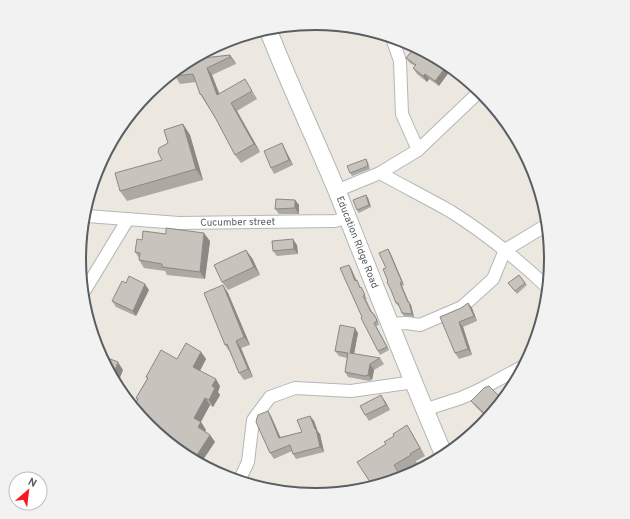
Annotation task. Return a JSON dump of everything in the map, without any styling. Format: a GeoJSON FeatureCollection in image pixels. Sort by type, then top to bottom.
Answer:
{"type":"FeatureCollection","features":[{"type":"Feature","properties":{"kind":"main road","name":"Education Ridge Road"},"geometry":{"type":"LineString","coordinates":[[270,34],[336,191],[424,410],[442,451]]}},
{"type":"Feature","properties":{"kind":"street"},"geometry":{"type":"LineString","coordinates":[[394,44],[400,61],[402,114],[418,150]]}},
{"type":"Feature","properties":{"kind":"street"},"geometry":{"type":"LineString","coordinates":[[336,191],[380,173],[418,150],[475,95]]}},
{"type":"Feature","properties":{"kind":"street"},"geometry":{"type":"LineString","coordinates":[[380,173],[450,211],[482,232],[543,284]]}},
{"type":"Feature","properties":{"kind":"street","name":"Cucumber street"},"geometry":{"type":"LineString","coordinates":[[90,216],[179,223],[335,221],[347,218]]}},
{"type":"Feature","properties":{"kind":"street"},"geometry":{"type":"LineString","coordinates":[[87,287],[128,219]]}},
{"type":"Feature","properties":{"kind":"street"},"geometry":{"type":"LineString","coordinates":[[390,324],[406,323],[420,325],[462,307],[492,279],[505,250],[542,228]]}},
{"type":"Feature","properties":{"kind":"street"},"geometry":{"type":"LineString","coordinates":[[424,410],[461,398],[516,370]]}},
{"type":"Feature","properties":{"kind":"street"},"geometry":{"type":"LineString","coordinates":[[241,477],[248,462],[252,420],[270,397],[295,388],[351,391],[414,382]]}},
{"type":"Feature","properties":{"kind":"building"},"geometry":{"type":"Polygon","coordinates":[[[412,51],[444,70],[435,81],[425,74],[423,76],[413,68],[416,65],[406,58],[412,51]]]}},
{"type":"Feature","properties":{"kind":"building"},"geometry":{"type":"Polygon","coordinates":[[[230,55],[230,57],[207,68],[217,95],[245,79],[252,91],[231,103],[254,144],[235,155],[216,119],[200,94],[193,74],[177,76],[206,58],[230,55]]]}},
{"type":"Feature","properties":{"kind":"building"},"geometry":{"type":"Polygon","coordinates":[[[183,124],[196,169],[120,191],[115,173],[162,160],[158,152],[159,148],[168,143],[164,130],[183,124]]]}},
{"type":"Feature","properties":{"kind":"building"},"geometry":{"type":"Polygon","coordinates":[[[282,143],[289,160],[271,168],[264,151],[282,143]]]}},
{"type":"Feature","properties":{"kind":"building"},"geometry":{"type":"Polygon","coordinates":[[[366,159],[368,166],[350,173],[347,166],[366,159]]]}},
{"type":"Feature","properties":{"kind":"building"},"geometry":{"type":"Polygon","coordinates":[[[366,195],[369,205],[357,210],[353,200],[366,195]]]}},
{"type":"Feature","properties":{"kind":"building"},"geometry":{"type":"Polygon","coordinates":[[[276,199],[295,200],[295,208],[275,209],[276,199]]]}},
{"type":"Feature","properties":{"kind":"building"},"geometry":{"type":"Polygon","coordinates":[[[166,228],[204,233],[200,272],[162,267],[162,264],[139,260],[140,253],[135,252],[137,239],[142,240],[143,231],[166,234],[166,228]]]}},
{"type":"Feature","properties":{"kind":"building"},"geometry":{"type":"Polygon","coordinates":[[[293,239],[294,249],[273,251],[272,241],[293,239]]]}},
{"type":"Feature","properties":{"kind":"building"},"geometry":{"type":"Polygon","coordinates":[[[388,249],[402,282],[400,283],[409,302],[412,314],[402,313],[387,282],[388,281],[383,269],[386,268],[379,253],[388,249]]]}},
{"type":"Feature","properties":{"kind":"building"},"geometry":{"type":"Polygon","coordinates":[[[246,250],[254,267],[222,282],[214,265],[246,250]]]}},
{"type":"Feature","properties":{"kind":"building"},"geometry":{"type":"Polygon","coordinates":[[[349,265],[355,281],[357,280],[360,288],[361,287],[365,295],[363,296],[371,312],[376,318],[377,321],[374,323],[387,347],[378,351],[361,318],[362,317],[340,268],[349,265]]]}},
{"type":"Feature","properties":{"kind":"building"},"geometry":{"type":"Polygon","coordinates":[[[519,275],[525,283],[515,291],[508,283],[519,275]]]}},
{"type":"Feature","properties":{"kind":"building"},"geometry":{"type":"Polygon","coordinates":[[[129,276],[145,284],[133,311],[112,301],[122,281],[126,283],[129,276]]]}},
{"type":"Feature","properties":{"kind":"building"},"geometry":{"type":"Polygon","coordinates":[[[223,285],[244,337],[236,341],[248,369],[239,373],[227,344],[225,345],[204,293],[223,285]]]}},
{"type":"Feature","properties":{"kind":"building"},"geometry":{"type":"Polygon","coordinates":[[[468,303],[474,316],[459,322],[468,349],[455,353],[440,317],[461,308],[468,303]]]}},
{"type":"Feature","properties":{"kind":"building"},"geometry":{"type":"Polygon","coordinates":[[[340,325],[355,328],[350,353],[380,358],[370,364],[368,375],[365,376],[345,372],[348,353],[335,351],[340,325]]]}},
{"type":"Feature","properties":{"kind":"building"},"geometry":{"type":"Polygon","coordinates":[[[186,343],[201,352],[193,367],[216,379],[212,386],[215,388],[209,400],[205,398],[194,418],[201,422],[198,427],[210,435],[196,456],[175,442],[142,411],[136,403],[138,399],[136,398],[148,378],[146,377],[161,350],[177,359],[186,343]]]}},
{"type":"Feature","properties":{"kind":"building"},"geometry":{"type":"Polygon","coordinates":[[[108,358],[118,362],[114,371],[108,358]]]}},
{"type":"Feature","properties":{"kind":"building"},"geometry":{"type":"Polygon","coordinates":[[[489,386],[499,396],[484,413],[471,401],[484,388],[489,386]]]}},
{"type":"Feature","properties":{"kind":"building"},"geometry":{"type":"Polygon","coordinates":[[[381,395],[386,405],[365,415],[360,406],[381,395]]]}},
{"type":"Feature","properties":{"kind":"building"},"geometry":{"type":"Polygon","coordinates":[[[268,411],[279,438],[302,432],[297,420],[310,416],[316,429],[320,447],[293,454],[290,445],[270,453],[256,422],[258,415],[268,411]]]}},
{"type":"Feature","properties":{"kind":"building"},"geometry":{"type":"Polygon","coordinates":[[[407,425],[420,448],[394,465],[398,472],[390,477],[370,482],[357,462],[386,444],[384,442],[394,436],[393,434],[407,425]]]}}]}
